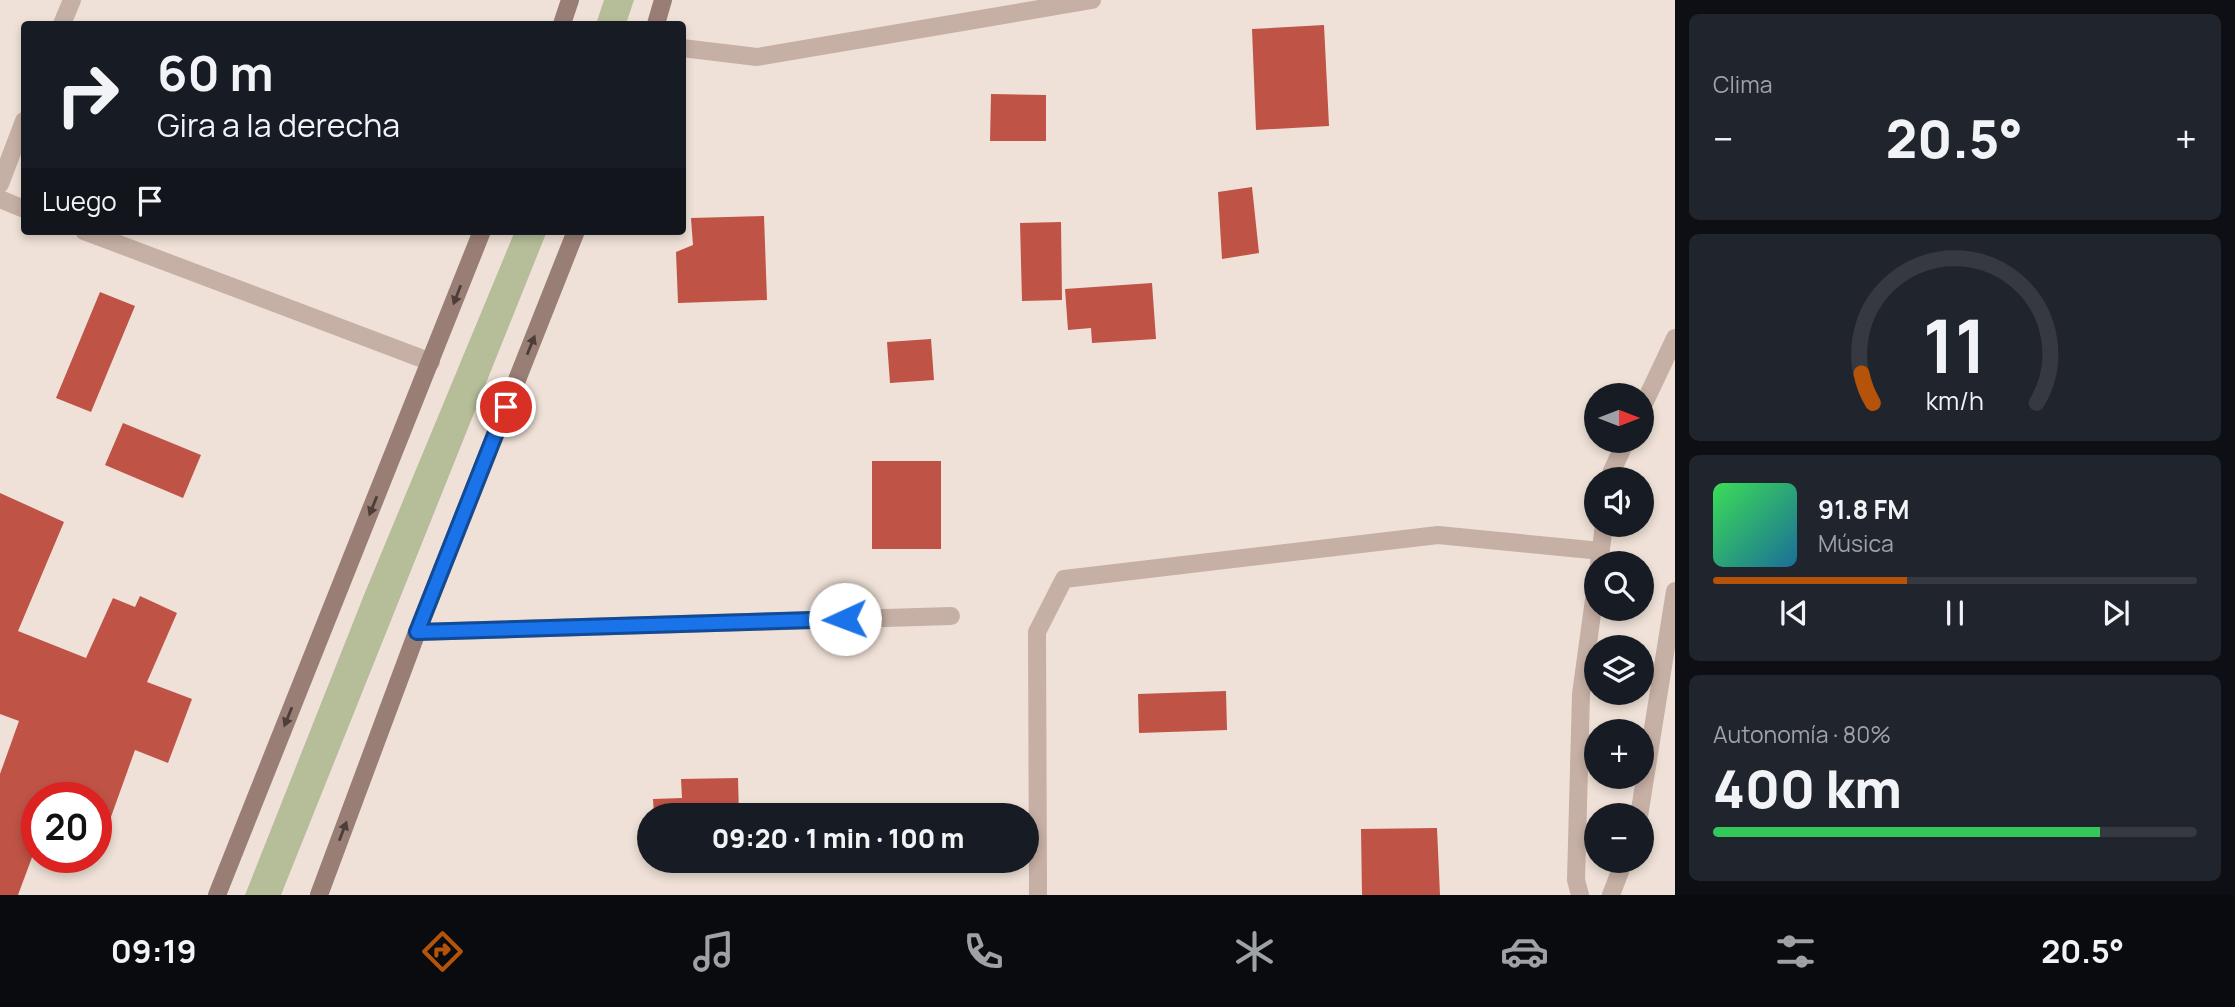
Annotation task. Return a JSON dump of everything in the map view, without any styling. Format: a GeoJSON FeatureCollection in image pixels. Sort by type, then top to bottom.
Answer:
{"type":"FeatureCollection","features":[{"type":"Feature","properties":{"kind":"street"},"geometry":{"type":"LineString","coordinates":[[63,21],[72,0]]}},
{"type":"Feature","properties":{"kind":"street"},"geometry":{"type":"LineString","coordinates":[[563,21],[570,0]]}},
{"type":"Feature","properties":{"kind":"street"},"geometry":{"type":"LineString","coordinates":[[657,21],[663,0]]}},
{"type":"Feature","properties":{"kind":"street"},"geometry":{"type":"LineString","coordinates":[[686,48],[757,57],[1092,0]]}},
{"type":"Feature","properties":{"kind":"street"},"geometry":{"type":"LineString","coordinates":[[0,184],[21,129]]}},
{"type":"Feature","properties":{"kind":"street"},"geometry":{"type":"LineString","coordinates":[[0,200],[21,208]]}},
{"type":"Feature","properties":{"kind":"street"},"geometry":{"type":"LineString","coordinates":[[94,235],[431,362]]}},
{"type":"Feature","properties":{"kind":"street"},"geometry":{"type":"LineString","coordinates":[[217,895],[480,235]]}},
{"type":"Feature","properties":{"kind":"street"},"geometry":{"type":"LineString","coordinates":[[319,895],[417,632],[574,235]]}},
{"type":"Feature","properties":{"kind":"street"},"geometry":{"type":"LineString","coordinates":[[1654,383],[1675,338]]}},
{"type":"Feature","properties":{"kind":"street"},"geometry":{"type":"LineString","coordinates":[[1038,895],[1037,632],[1064,579],[1438,535],[1584,555]]}},
{"type":"Feature","properties":{"kind":"street"},"geometry":{"type":"LineString","coordinates":[[1641,803],[1675,591]]}},
{"type":"Feature","properties":{"kind":"street"},"geometry":{"type":"LineString","coordinates":[[417,632],[951,615]]}},
{"type":"Feature","properties":{"kind":"street"},"geometry":{"type":"LineString","coordinates":[[1580,895],[1576,880],[1581,694],[1591,621]]}},
{"type":"Feature","properties":{"kind":"street"},"geometry":{"type":"LineString","coordinates":[[1611,895],[1619,873]]}},
{"type":"Feature","properties":{"kind":"green space"},"geometry":{"type":"Polygon","coordinates":[[[604,0],[634,0],[627,21],[597,21],[604,0]]]}},
{"type":"Feature","properties":{"kind":"green space"},"geometry":{"type":"Polygon","coordinates":[[[513,235],[545,235],[281,895],[245,895],[366,590],[513,235]]]}},
{"type":"Feature","properties":{"kind":"building"},"geometry":{"type":"Polygon","coordinates":[[[1324,25],[1329,126],[1256,130],[1252,29],[1324,25]]]}},
{"type":"Feature","properties":{"kind":"building"},"geometry":{"type":"Polygon","coordinates":[[[991,94],[1046,95],[1046,141],[990,141],[991,94]]]}},
{"type":"Feature","properties":{"kind":"building"},"geometry":{"type":"Polygon","coordinates":[[[1252,187],[1259,253],[1222,259],[1218,192],[1252,187]]]}},
{"type":"Feature","properties":{"kind":"building"},"geometry":{"type":"Polygon","coordinates":[[[764,216],[767,300],[678,303],[676,252],[693,245],[691,218],[764,216]]]}},
{"type":"Feature","properties":{"kind":"building"},"geometry":{"type":"Polygon","coordinates":[[[1061,222],[1062,300],[1022,301],[1020,223],[1061,222]]]}},
{"type":"Feature","properties":{"kind":"building"},"geometry":{"type":"Polygon","coordinates":[[[1152,283],[1156,339],[1092,343],[1091,328],[1068,330],[1065,289],[1152,283]]]}},
{"type":"Feature","properties":{"kind":"building"},"geometry":{"type":"Polygon","coordinates":[[[100,292],[135,306],[91,412],[56,398],[100,292]]]}},
{"type":"Feature","properties":{"kind":"building"},"geometry":{"type":"Polygon","coordinates":[[[931,339],[934,380],[890,383],[887,342],[931,339]]]}},
{"type":"Feature","properties":{"kind":"building"},"geometry":{"type":"Polygon","coordinates":[[[123,423],[201,455],[183,498],[105,465],[123,423]]]}},
{"type":"Feature","properties":{"kind":"building"},"geometry":{"type":"Polygon","coordinates":[[[872,461],[941,461],[941,549],[872,549],[872,461]]]}},
{"type":"Feature","properties":{"kind":"building"},"geometry":{"type":"Polygon","coordinates":[[[0,493],[64,522],[18,631],[86,658],[113,598],[135,607],[140,596],[177,613],[147,682],[192,699],[168,763],[135,750],[112,814],[112,782],[21,782],[21,873],[26,873],[18,895],[0,895],[0,774],[19,721],[0,714],[0,493]]]}},
{"type":"Feature","properties":{"kind":"building"},"geometry":{"type":"Polygon","coordinates":[[[1226,691],[1227,730],[1139,733],[1138,694],[1226,691]]]}},
{"type":"Feature","properties":{"kind":"building"},"geometry":{"type":"Polygon","coordinates":[[[738,778],[739,803],[653,803],[653,799],[682,798],[681,779],[738,778]]]}},
{"type":"Feature","properties":{"kind":"building"},"geometry":{"type":"Polygon","coordinates":[[[1437,828],[1440,895],[1362,895],[1361,829],[1437,828]]]}},
{"type":"Feature","properties":{"kind":"route"},"geometry":{"type":"LineString","coordinates":[[506,407],[417,632],[845,619]]}}]}
